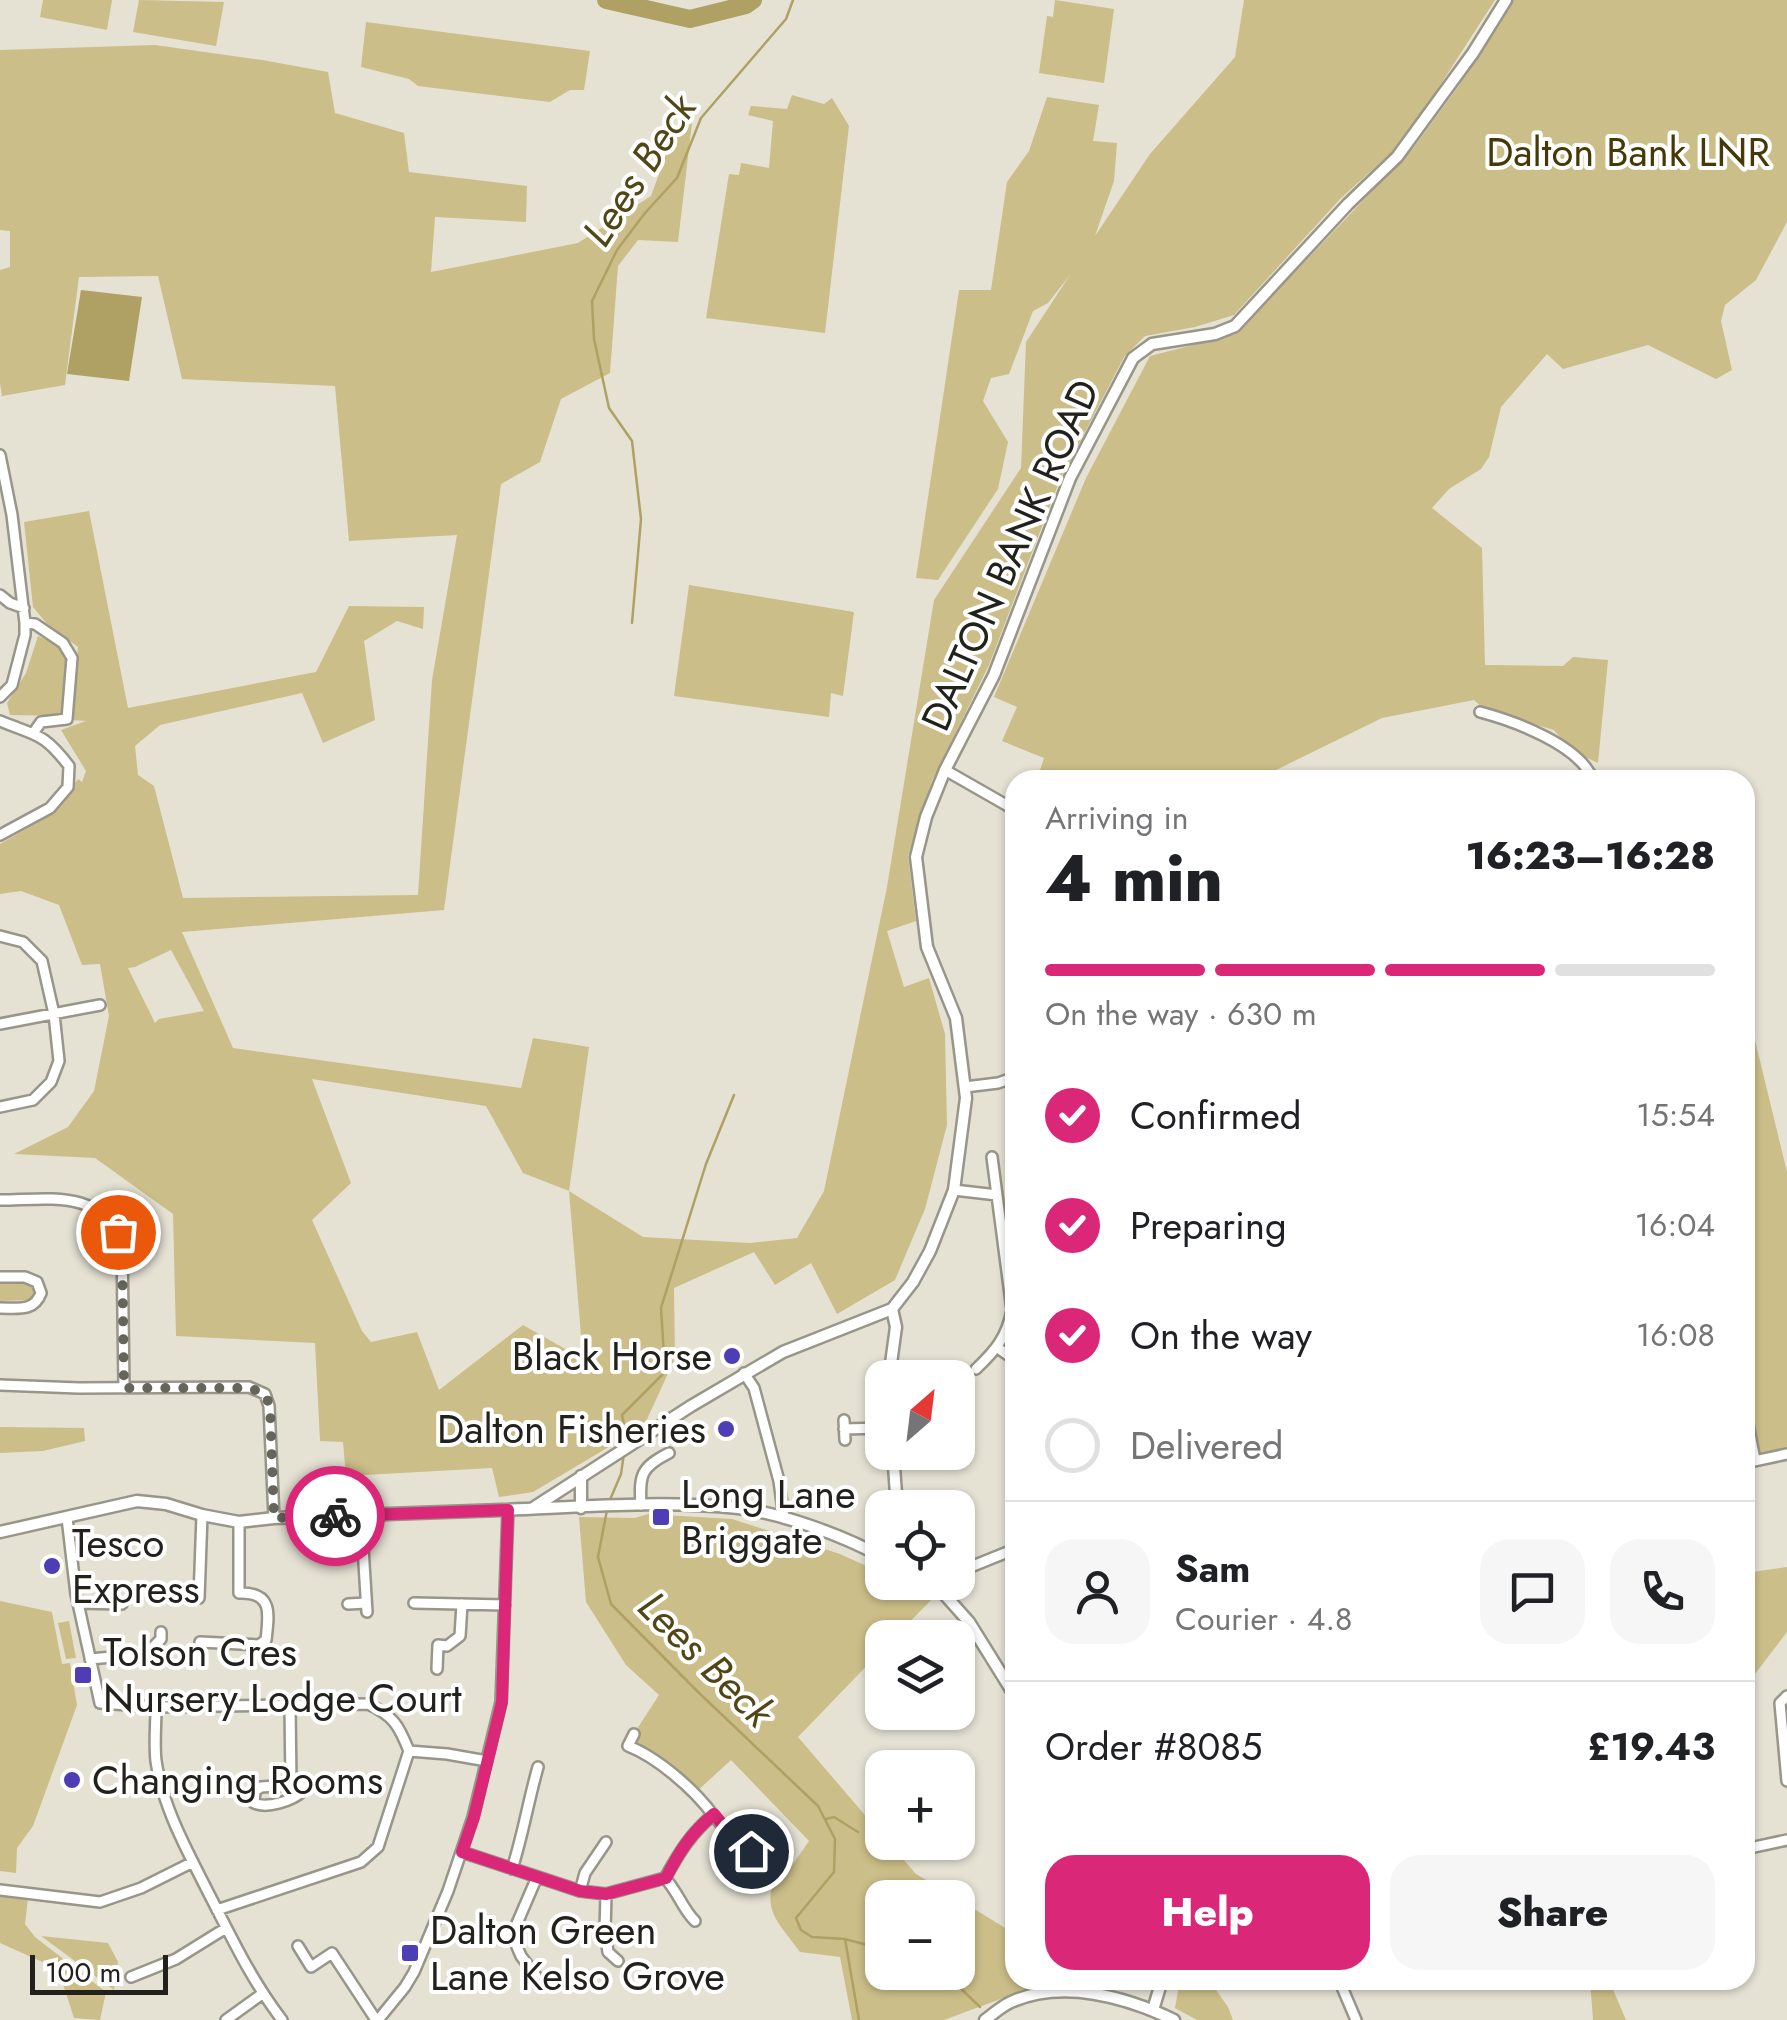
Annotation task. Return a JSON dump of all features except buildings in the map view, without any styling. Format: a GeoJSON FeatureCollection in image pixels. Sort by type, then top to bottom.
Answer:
{"type":"FeatureCollection","features":[{"type":"Feature","properties":{"kind":"street","name":"DALTON BANK ROAD"},"geometry":{"type":"LineString","coordinates":[[892,1309],[914,1282],[954,1190],[966,1098],[956,1018],[927,947],[916,857],[926,817],[994,675],[1070,478],[1133,358],[1152,344],[1215,334],[1235,326],[1396,157],[1506,0]]}},
{"type":"Feature","properties":{"kind":"street"},"geometry":{"type":"LineString","coordinates":[[0,455],[24,608],[24,636],[12,685],[0,697]]}},
{"type":"Feature","properties":{"kind":"street"},"geometry":{"type":"LineString","coordinates":[[0,595],[24,608]]}},
{"type":"Feature","properties":{"kind":"street"},"geometry":{"type":"LineString","coordinates":[[24,623],[35,624],[63,643],[72,658],[68,719],[41,722],[34,732]]}},
{"type":"Feature","properties":{"kind":"street"},"geometry":{"type":"LineString","coordinates":[[1480,712],[1530,728],[1589,770]]}},
{"type":"Feature","properties":{"kind":"street"},"geometry":{"type":"LineString","coordinates":[[0,720],[34,732],[53,744],[69,766],[68,787],[50,808],[0,835]]}},
{"type":"Feature","properties":{"kind":"street"},"geometry":{"type":"LineString","coordinates":[[946,770],[1005,804]]}},
{"type":"Feature","properties":{"kind":"street"},"geometry":{"type":"LineString","coordinates":[[0,936],[22,942],[42,961],[54,1014],[58,1061],[51,1082],[32,1100],[0,1108]]}},
{"type":"Feature","properties":{"kind":"street"},"geometry":{"type":"LineString","coordinates":[[0,1024],[100,1005]]}},
{"type":"Feature","properties":{"kind":"street"},"geometry":{"type":"LineString","coordinates":[[965,1087],[1005,1081]]}},
{"type":"Feature","properties":{"kind":"street"},"geometry":{"type":"LineString","coordinates":[[992,1157],[1005,1252]]}},
{"type":"Feature","properties":{"kind":"street"},"geometry":{"type":"LineString","coordinates":[[954,1190],[998,1195]]}},
{"type":"Feature","properties":{"kind":"street"},"geometry":{"type":"LineString","coordinates":[[0,1200],[78,1201],[96,1208],[118,1232],[122,1244],[124,1388]]}},
{"type":"Feature","properties":{"kind":"street"},"geometry":{"type":"LineString","coordinates":[[0,1276],[26,1277],[37,1282],[41,1293],[38,1302],[28,1308],[0,1308]]}},
{"type":"Feature","properties":{"kind":"street"},"geometry":{"type":"LineString","coordinates":[[533,1508],[783,1352],[892,1309],[896,1326],[891,1360]]}},
{"type":"Feature","properties":{"kind":"street"},"geometry":{"type":"LineString","coordinates":[[976,1369],[998,1348],[1005,1334]]}},
{"type":"Feature","properties":{"kind":"street"},"geometry":{"type":"LineString","coordinates":[[998,1348],[1005,1353]]}},
{"type":"Feature","properties":{"kind":"street"},"geometry":{"type":"LineString","coordinates":[[744,1374],[754,1388],[779,1481],[784,1518]]}},
{"type":"Feature","properties":{"kind":"street"},"geometry":{"type":"LineString","coordinates":[[0,1385],[250,1388],[265,1394],[270,1406],[274,1518]]}},
{"type":"Feature","properties":{"kind":"street"},"geometry":{"type":"LineString","coordinates":[[844,1430],[865,1429]]}},
{"type":"Feature","properties":{"kind":"street"},"geometry":{"type":"LineString","coordinates":[[641,1506],[639,1484],[644,1470],[668,1453]]}},
{"type":"Feature","properties":{"kind":"street"},"geometry":{"type":"LineString","coordinates":[[1755,1461],[1787,1454]]}},
{"type":"Feature","properties":{"kind":"street"},"geometry":{"type":"LineString","coordinates":[[581,1476],[587,1508]]}},
{"type":"Feature","properties":{"kind":"street"},"geometry":{"type":"LineString","coordinates":[[0,1532],[137,1501],[239,1522],[641,1506],[742,1509],[784,1518],[865,1550]]}},
{"type":"Feature","properties":{"kind":"street"},"geometry":{"type":"LineString","coordinates":[[298,1946],[312,1966],[332,1953],[377,2020],[414,1972],[474,1817],[502,1702],[508,1510]]}},
{"type":"Feature","properties":{"kind":"street"},"geometry":{"type":"LineString","coordinates":[[199,1598],[202,1514]]}},
{"type":"Feature","properties":{"kind":"street"},"geometry":{"type":"LineString","coordinates":[[348,1604],[366,1608],[361,1515]]}},
{"type":"Feature","properties":{"kind":"street"},"geometry":{"type":"LineString","coordinates":[[67,1518],[78,1603],[100,1704],[368,1704],[388,1714],[400,1729],[409,1752],[378,1847],[361,1862],[217,1910]]}},
{"type":"Feature","properties":{"kind":"street"},"geometry":{"type":"LineString","coordinates":[[200,1642],[259,1645],[266,1640],[268,1609],[263,1598],[253,1592],[239,1593],[239,1522]]}},
{"type":"Feature","properties":{"kind":"street"},"geometry":{"type":"LineString","coordinates":[[975,1565],[1005,1553]]}},
{"type":"Feature","properties":{"kind":"street"},"geometry":{"type":"LineString","coordinates":[[78,1603],[99,1599],[122,1604]]}},
{"type":"Feature","properties":{"kind":"street"},"geometry":{"type":"LineString","coordinates":[[949,1600],[1005,1680]]}},
{"type":"Feature","properties":{"kind":"street"},"geometry":{"type":"LineString","coordinates":[[414,1602],[505,1605]]}},
{"type":"Feature","properties":{"kind":"street"},"geometry":{"type":"LineString","coordinates":[[437,1669],[438,1646],[447,1646],[460,1636],[462,1604]]}},
{"type":"Feature","properties":{"kind":"street"},"geometry":{"type":"LineString","coordinates":[[90,1659],[146,1654],[161,1640],[161,1632]]}},
{"type":"Feature","properties":{"kind":"street"},"geometry":{"type":"LineString","coordinates":[[253,1658],[254,1645]]}},
{"type":"Feature","properties":{"kind":"street"},"geometry":{"type":"LineString","coordinates":[[1787,1696],[1780,1704],[1787,1782]]}},
{"type":"Feature","properties":{"kind":"street"},"geometry":{"type":"LineString","coordinates":[[156,1706],[156,1760],[166,1800],[241,1960],[282,2020]]}},
{"type":"Feature","properties":{"kind":"street"},"geometry":{"type":"LineString","coordinates":[[290,1706],[292,1785]]}},
{"type":"Feature","properties":{"kind":"street"},"geometry":{"type":"LineString","coordinates":[[634,1734],[628,1746],[666,1769],[701,1798],[730,1834],[751,1851]]}},
{"type":"Feature","properties":{"kind":"street"},"geometry":{"type":"LineString","coordinates":[[409,1752],[487,1762]]}},
{"type":"Feature","properties":{"kind":"street"},"geometry":{"type":"LineString","coordinates":[[512,1869],[538,1767]]}},
{"type":"Feature","properties":{"kind":"street"},"geometry":{"type":"LineString","coordinates":[[298,1784],[303,1791],[264,1806],[254,1803],[255,1791],[260,1787],[292,1785],[298,1784]]}},
{"type":"Feature","properties":{"kind":"street"},"geometry":{"type":"LineString","coordinates":[[462,1852],[580,1891],[606,1894],[666,1878],[683,1844],[714,1814]]}},
{"type":"Feature","properties":{"kind":"street"},"geometry":{"type":"LineString","coordinates":[[1755,1847],[1787,1840]]}},
{"type":"Feature","properties":{"kind":"street"},"geometry":{"type":"LineString","coordinates":[[580,1891],[585,1873],[606,1842]]}},
{"type":"Feature","properties":{"kind":"street"},"geometry":{"type":"LineString","coordinates":[[0,1890],[100,1902],[142,1888],[193,1862]]}},
{"type":"Feature","properties":{"kind":"street"},"geometry":{"type":"LineString","coordinates":[[536,1976],[512,1936],[537,1877]]}},
{"type":"Feature","properties":{"kind":"street"},"geometry":{"type":"LineString","coordinates":[[666,1878],[695,1921]]}},
{"type":"Feature","properties":{"kind":"street"},"geometry":{"type":"LineString","coordinates":[[606,1894],[608,1952],[618,1961]]}},
{"type":"Feature","properties":{"kind":"street"},"geometry":{"type":"LineString","coordinates":[[131,1977],[176,1959],[226,1928]]}},
{"type":"Feature","properties":{"kind":"street"},"geometry":{"type":"LineString","coordinates":[[494,1933],[512,1936]]}},
{"type":"Feature","properties":{"kind":"street"},"geometry":{"type":"LineString","coordinates":[[1153,2010],[1159,1990]]}},
{"type":"Feature","properties":{"kind":"street"},"geometry":{"type":"LineString","coordinates":[[1343,1990],[1356,2020]]}},
{"type":"Feature","properties":{"kind":"street"},"geometry":{"type":"LineString","coordinates":[[985,2020],[1009,2002],[1039,1993],[1102,1994],[1174,2020]]}},
{"type":"Feature","properties":{"kind":"street"},"geometry":{"type":"LineString","coordinates":[[226,2020],[262,1994]]}},
{"type":"Feature","properties":{"kind":"green space"},"geometry":{"type":"Polygon","coordinates":[[[43,0],[112,0],[107,30],[40,17],[43,0]]]}},
{"type":"Feature","properties":{"kind":"green space"},"geometry":{"type":"Polygon","coordinates":[[[139,0],[224,2],[216,46],[133,32],[139,0]]]}},
{"type":"Feature","properties":{"kind":"green space"},"geometry":{"type":"Polygon","coordinates":[[[1055,0],[1114,9],[1104,83],[1039,73],[1047,16],[1053,17],[1055,0]]]}},
{"type":"Feature","properties":{"kind":"green space"},"geometry":{"type":"Polygon","coordinates":[[[1244,0],[1495,0],[1391,153],[1341,198],[1234,315],[1145,336],[1124,357],[1059,482],[989,665],[932,781],[908,856],[916,921],[887,931],[904,987],[929,978],[945,1034],[947,1125],[925,1209],[895,1280],[837,1314],[811,1263],[775,1285],[754,1252],[674,1288],[675,1358],[644,1426],[533,1492],[499,1497],[492,1468],[346,1476],[343,1442],[320,1441],[315,1343],[176,1336],[173,1214],[95,1158],[14,1154],[68,1127],[94,1091],[109,1016],[100,964],[82,965],[59,905],[21,891],[0,894],[0,844],[54,813],[78,779],[82,782],[86,771],[61,730],[86,721],[71,720],[78,647],[48,625],[33,607],[24,522],[89,511],[128,708],[316,672],[349,606],[424,607],[423,629],[397,621],[364,641],[375,720],[323,743],[302,693],[160,725],[135,746],[138,775],[154,786],[183,898],[418,895],[432,680],[457,535],[349,541],[335,386],[182,379],[158,276],[79,277],[65,385],[2,396],[0,270],[10,267],[10,231],[0,230],[0,50],[155,45],[328,72],[335,113],[404,133],[409,172],[527,186],[526,222],[435,217],[431,272],[578,243],[651,196],[675,130],[692,123],[678,242],[638,240],[618,266],[610,373],[561,399],[540,462],[501,484],[444,910],[182,932],[233,1048],[521,1088],[533,1038],[589,1047],[569,1191],[643,1237],[750,1243],[797,1238],[824,1191],[887,887],[934,600],[1021,468],[1026,342],[1070,275],[1048,303],[1033,311],[1009,374],[991,378],[983,401],[1008,442],[998,489],[938,580],[916,578],[959,290],[991,290],[1007,182],[1029,151],[1047,97],[1099,105],[1093,141],[1117,143],[1114,181],[1095,236],[1150,154],[1235,57],[1244,0]],[[171,950],[128,968],[155,1023],[204,1011],[171,950]],[[312,1079],[351,1183],[312,1220],[362,1331],[371,1342],[417,1332],[439,1390],[523,1325],[583,1359],[569,1191],[523,1173],[486,1106],[312,1079]]]}},
{"type":"Feature","properties":{"kind":"green space","name":"Dalton Bank LNR"},"geometry":{"type":"Polygon","coordinates":[[[1512,0],[1787,0],[1787,222],[1756,280],[1725,305],[1721,321],[1732,370],[1716,379],[1648,345],[1563,369],[1547,354],[1501,407],[1489,457],[1481,469],[1449,489],[1432,508],[1482,548],[1485,665],[1563,666],[1573,657],[1608,660],[1598,763],[1572,751],[1554,730],[1485,710],[1474,700],[1382,718],[1276,770],[1040,770],[1044,758],[1002,741],[1017,707],[994,697],[1086,478],[1150,356],[1236,334],[1414,147],[1458,87],[1512,0]]]}},
{"type":"Feature","properties":{"kind":"green space"},"geometry":{"type":"Polygon","coordinates":[[[366,22],[590,51],[584,90],[570,90],[550,102],[418,86],[409,79],[361,67],[366,22]]]}},
{"type":"Feature","properties":{"kind":"green space"},"geometry":{"type":"Polygon","coordinates":[[[792,95],[824,104],[832,98],[849,126],[825,333],[706,318],[729,174],[739,175],[741,163],[769,168],[773,121],[748,115],[751,106],[787,109],[792,95]]]}},
{"type":"Feature","properties":{"kind":"green space"},"geometry":{"type":"Polygon","coordinates":[[[689,585],[854,612],[843,696],[831,693],[829,717],[674,696],[689,585]]]}},
{"type":"Feature","properties":{"kind":"green space"},"geometry":{"type":"Polygon","coordinates":[[[38,636],[60,646],[67,659],[62,716],[10,715],[7,703],[26,673],[38,636]]]}},
{"type":"Feature","properties":{"kind":"green space"},"geometry":{"type":"Polygon","coordinates":[[[1755,1040],[1787,1172],[1787,1449],[1755,1454],[1755,1040]]]}},
{"type":"Feature","properties":{"kind":"green space"},"geometry":{"type":"Polygon","coordinates":[[[0,1281],[34,1284],[38,1290],[32,1300],[0,1301],[0,1281]]]}},
{"type":"Feature","properties":{"kind":"green space"},"geometry":{"type":"Polygon","coordinates":[[[0,1427],[84,1428],[85,1441],[43,1451],[0,1453],[0,1427]]]}},
{"type":"Feature","properties":{"kind":"green space"},"geometry":{"type":"Polygon","coordinates":[[[648,1514],[732,1519],[865,1565],[865,1600],[931,1600],[912,1620],[865,1620],[865,1668],[798,1737],[865,1815],[865,1860],[904,1860],[926,1880],[865,1880],[865,1990],[975,1990],[975,1909],[1005,1928],[1005,1990],[1025,1990],[944,2020],[852,2020],[840,1957],[800,1952],[773,1914],[771,1894],[779,1869],[789,1870],[809,1841],[731,1760],[696,1792],[631,1745],[659,1695],[626,1665],[586,1602],[579,1517],[635,1518],[648,1514]]]}},
{"type":"Feature","properties":{"kind":"green space"},"geometry":{"type":"Polygon","coordinates":[[[1787,1567],[1787,1632],[1755,1674],[1755,1572],[1787,1567]]]}},
{"type":"Feature","properties":{"kind":"green space"},"geometry":{"type":"Polygon","coordinates":[[[0,1601],[52,1612],[62,1664],[70,1663],[77,1705],[33,1826],[17,1848],[16,1873],[0,1871],[0,1601]]]}},
{"type":"Feature","properties":{"kind":"green space"},"geometry":{"type":"Polygon","coordinates":[[[69,1621],[76,1658],[66,1659],[58,1623],[69,1621]]]}},
{"type":"Feature","properties":{"kind":"green space"},"geometry":{"type":"Polygon","coordinates":[[[0,1895],[28,1898],[25,1924],[35,1937],[106,1992],[100,2020],[74,2018],[58,1969],[0,1943],[0,1895]]]}},
{"type":"Feature","properties":{"kind":"green space"},"geometry":{"type":"Polygon","coordinates":[[[41,1936],[108,1943],[118,1962],[114,1990],[41,1936]]]}},
{"type":"Feature","properties":{"kind":"green space"},"geometry":{"type":"Polygon","coordinates":[[[1178,1990],[1216,1990],[1233,2020],[1197,2020],[1175,2008],[1178,1990]]]}},
{"type":"Feature","properties":{"kind":"green space"},"geometry":{"type":"Polygon","coordinates":[[[1591,1990],[1613,1990],[1626,2020],[1593,2020],[1591,1990]]]}},
{"type":"Feature","properties":{"kind":"shaded area"},"geometry":{"type":"Polygon","coordinates":[[[81,290],[142,297],[129,381],[67,374],[81,290]]]}},
{"type":"Feature","properties":{"kind":"waterway"},"geometry":{"type":"LineString","coordinates":[[606,0],[690,19],[753,0]]}},
{"type":"Feature","properties":{"kind":"waterway","name":"Lees Beck"},"geometry":{"type":"LineString","coordinates":[[632,623],[641,519],[632,441],[609,408],[594,339],[592,301],[617,250],[677,178],[701,118],[786,19],[793,0]]}},
{"type":"Feature","properties":{"kind":"waterway","name":"Lees Beck"},"geometry":{"type":"LineString","coordinates":[[625,1445],[622,1415],[665,1372],[661,1308],[706,1164],[734,1095]]}},
{"type":"Feature","properties":{"kind":"waterway","name":"Lees Beck"},"geometry":{"type":"LineString","coordinates":[[609,1502],[621,1474],[624,1453]]}},
{"type":"Feature","properties":{"kind":"waterway","name":"Lees Beck"},"geometry":{"type":"LineString","coordinates":[[607,1510],[598,1557],[611,1604],[818,1806],[835,1839],[834,1872],[796,1918],[801,1930],[812,1937],[865,1944]]}},
{"type":"Feature","properties":{"kind":"waterway"},"geometry":{"type":"LineString","coordinates":[[826,1819],[834,1817],[858,1832]]}},
{"type":"Feature","properties":{"kind":"waterway"},"geometry":{"type":"LineString","coordinates":[[845,1939],[859,2020]]}},
{"type":"Feature","properties":{"kind":"waterway","name":"Lees Beck"},"geometry":{"type":"LineString","coordinates":[[962,1990],[980,2007]]}},
{"type":"Feature","properties":{"kind":"way so far"},"geometry":{"type":"LineString","coordinates":[[118,1232],[122,1244],[124,1388],[250,1388],[265,1394],[270,1406],[274,1518],[335,1516]]}},
{"type":"Feature","properties":{"kind":"place","name":"Black Horse"},"geometry":{"type":"Point","coordinates":[732,1356]}},
{"type":"Feature","properties":{"kind":"place","name":"Dalton Fisheries"},"geometry":{"type":"Point","coordinates":[726,1429]}},
{"type":"Feature","properties":{"kind":"place","name":"Long Lane Briggate"},"geometry":{"type":"Point","coordinates":[661,1517]}},
{"type":"Feature","properties":{"kind":"place","name":"Tesco Express"},"geometry":{"type":"Point","coordinates":[52,1566]}},
{"type":"Feature","properties":{"kind":"place","name":"Tolson Cres Nursery Lodge Court"},"geometry":{"type":"Point","coordinates":[83,1675]}},
{"type":"Feature","properties":{"kind":"place","name":"Changing Rooms"},"geometry":{"type":"Point","coordinates":[72,1780]}},
{"type":"Feature","properties":{"kind":"place","name":"Dalton Green Lane Kelso Grove"},"geometry":{"type":"Point","coordinates":[410,1953]}},
{"type":"Feature","properties":{"kind":"route"},"geometry":{"type":"LineString","coordinates":[[335,1516],[508,1510],[502,1702],[462,1852],[562,1886],[606,1894],[666,1878],[683,1844],[714,1814],[751,1851]]}}]}
